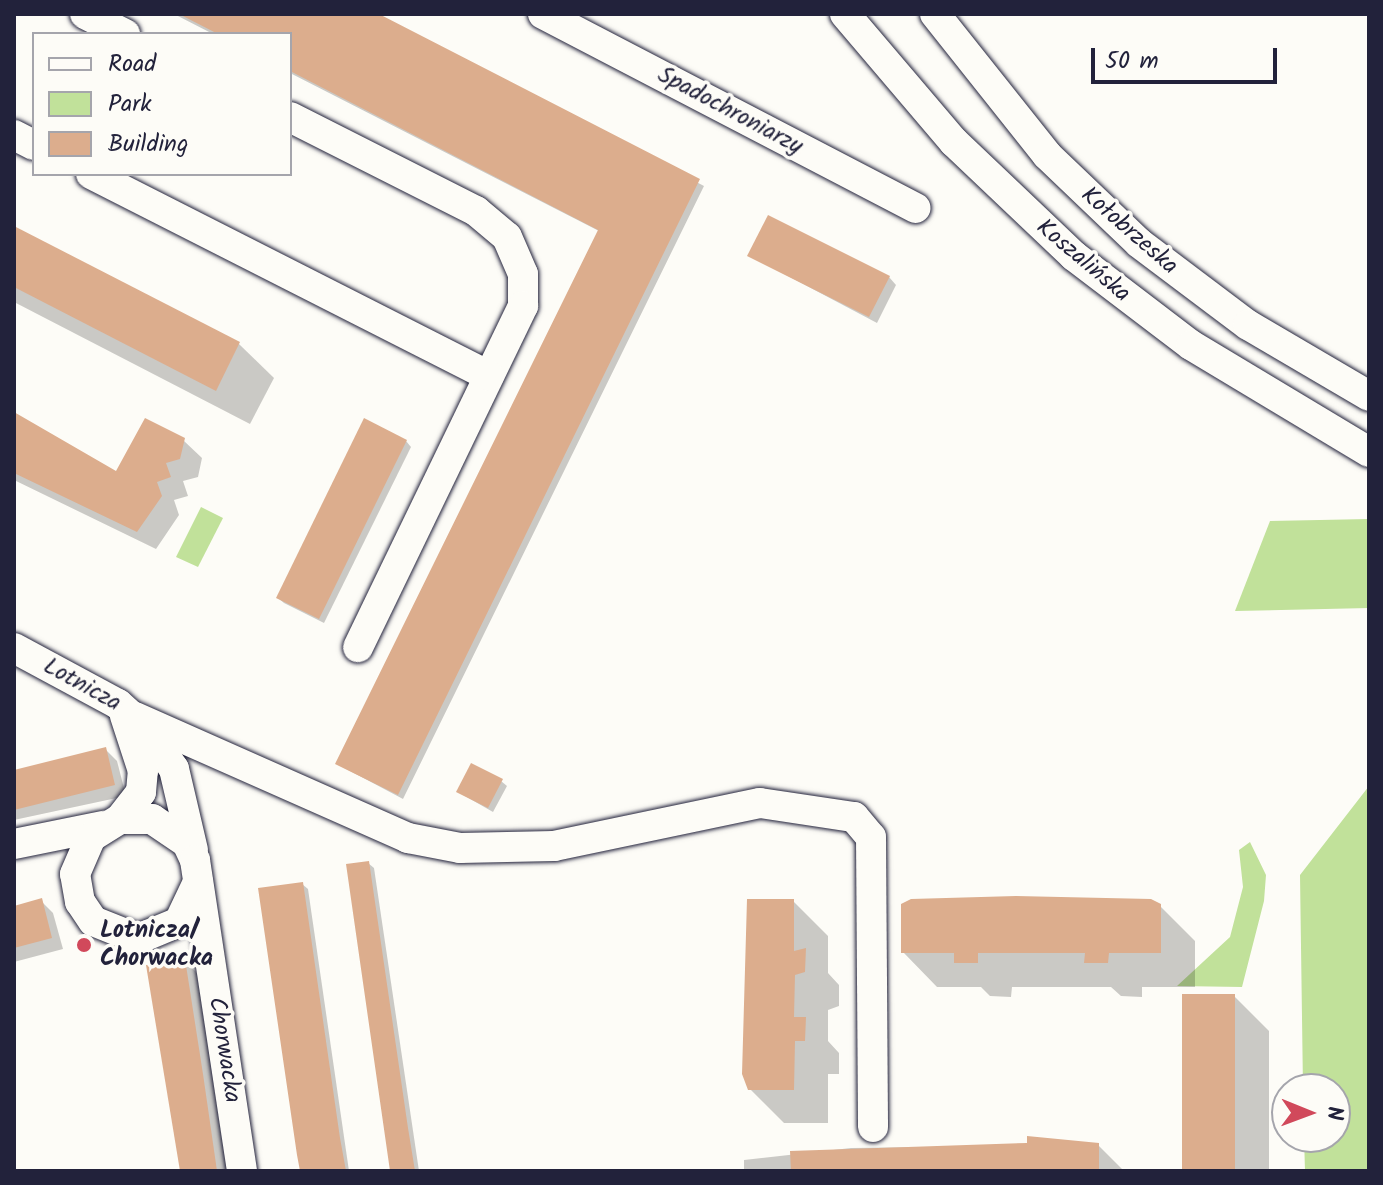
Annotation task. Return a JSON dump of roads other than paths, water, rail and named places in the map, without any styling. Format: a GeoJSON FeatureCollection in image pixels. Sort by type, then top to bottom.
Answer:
{"type":"FeatureCollection","features":[{"type":"Feature","properties":{"kind":"street"},"geometry":{"type":"LineString","coordinates":[[85,14],[121,32]]}},
{"type":"Feature","properties":{"kind":"street","name":"Spadochroniarzy"},"geometry":{"type":"LineString","coordinates":[[543,14],[916,208]]}},
{"type":"Feature","properties":{"kind":"street","name":"Koszalińska"},"geometry":{"type":"LineString","coordinates":[[845,14],[964,153],[1074,256],[1191,345],[1369,452]]}},
{"type":"Feature","properties":{"kind":"street","name":"Kołobrzeska"},"geometry":{"type":"LineString","coordinates":[[935,14],[1037,144],[1139,243],[1248,325],[1369,396]]}},
{"type":"Feature","properties":{"kind":"street"},"geometry":{"type":"LineString","coordinates":[[292,118],[476,211],[507,237],[523,274],[523,306],[358,647]]}},
{"type":"Feature","properties":{"kind":"street"},"geometry":{"type":"LineString","coordinates":[[14,135],[32,144]]}},
{"type":"Feature","properties":{"kind":"street"},"geometry":{"type":"LineString","coordinates":[[95,176],[489,376]]}},
{"type":"Feature","properties":{"kind":"street","name":"Lotnicza"},"geometry":{"type":"LineString","coordinates":[[14,648],[127,710],[174,769],[196,871]]}},
{"type":"Feature","properties":{"kind":"street"},"geometry":{"type":"LineString","coordinates":[[14,844],[112,823],[152,819],[175,830],[196,871],[190,908],[168,930],[138,939],[100,927],[80,902],[75,874],[79,855],[112,823],[141,792],[143,771],[127,710]]}},
{"type":"Feature","properties":{"kind":"street"},"geometry":{"type":"LineString","coordinates":[[127,710],[408,838],[460,848],[554,846],[760,803],[854,817],[871,837],[873,1127]]}},
{"type":"Feature","properties":{"kind":"street","name":"Chorwacka"},"geometry":{"type":"LineString","coordinates":[[196,871],[242,1171]]}},
{"type":"Feature","properties":{"kind":"place","name":"Lotnicza/ Chorwacka"},"geometry":{"type":"Point","coordinates":[84,945]}}]}
